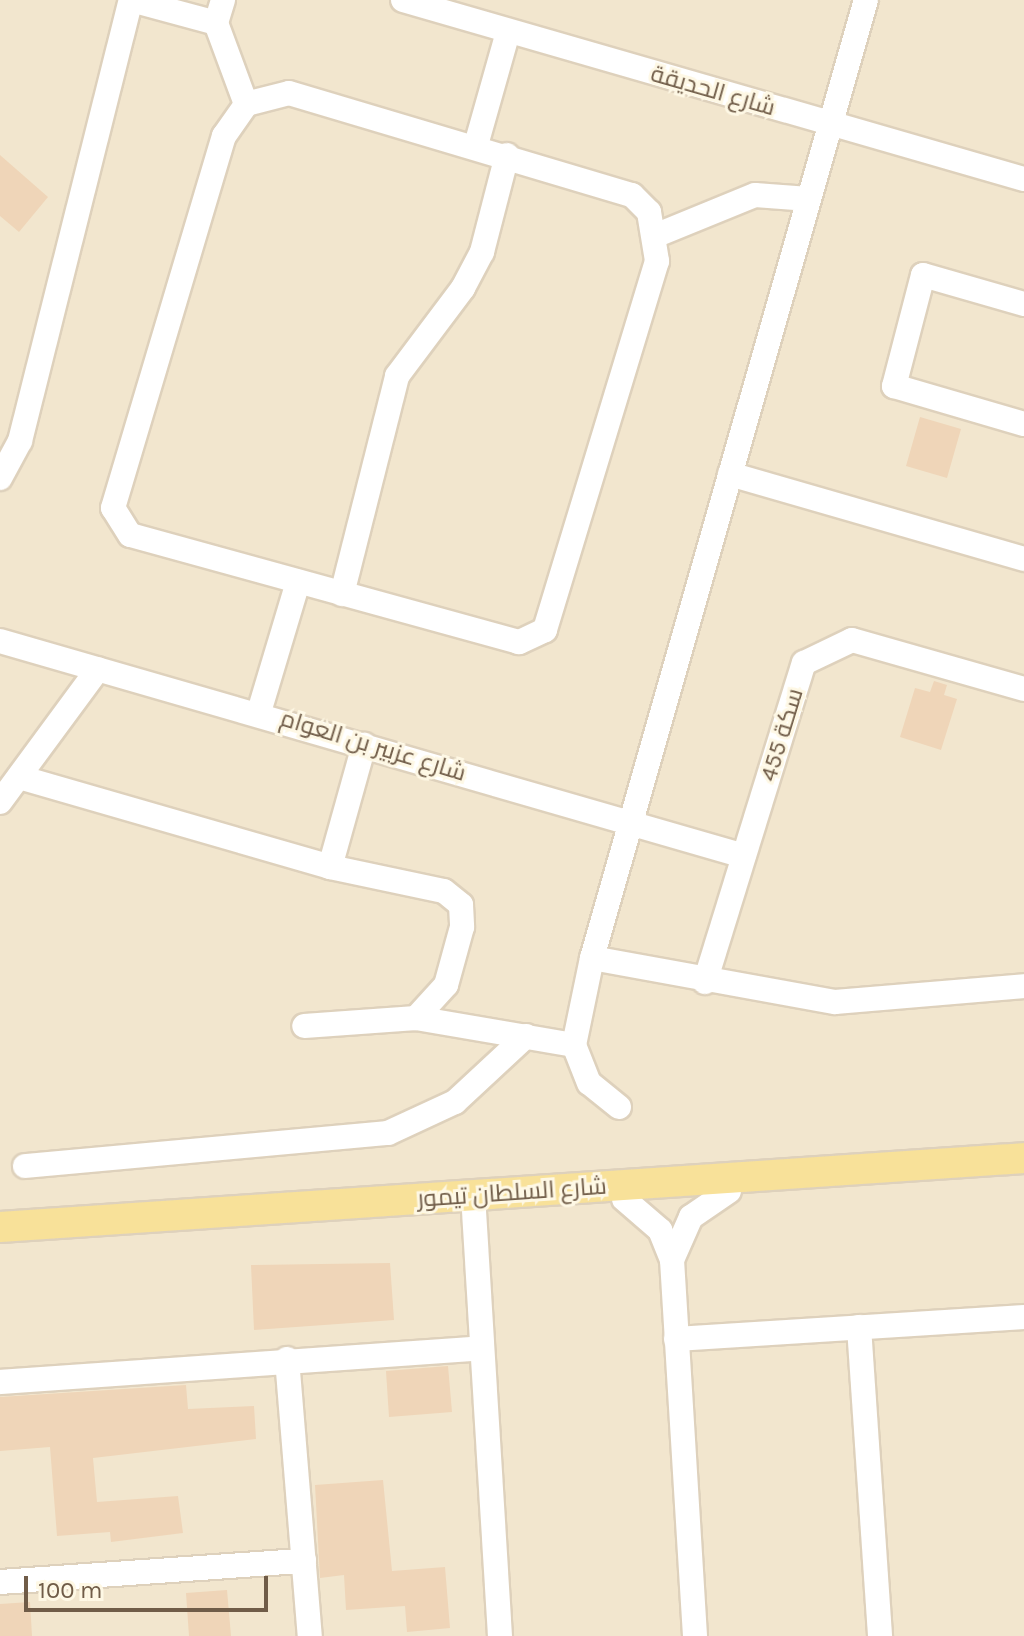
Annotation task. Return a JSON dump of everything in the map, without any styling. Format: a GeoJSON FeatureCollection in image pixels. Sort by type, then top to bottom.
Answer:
{"type":"FeatureCollection","features":[{"type":"Feature","properties":{"kind":"main road","name":"شارع السلطان تيمور"},"geometry":{"type":"LineString","coordinates":[[0,1227],[1024,1158]]}},
{"type":"Feature","properties":{"kind":"main road","name":"شارع السلطان تيمور"},"geometry":{"type":"LineString","coordinates":[[0,1240],[1024,1173]]}},
{"type":"Feature","properties":{"kind":"street"},"geometry":{"type":"LineString","coordinates":[[0,478],[20,441],[131,0],[219,12],[246,104]]}},
{"type":"Feature","properties":{"kind":"street","name":"شارع الحديقة"},"geometry":{"type":"LineString","coordinates":[[403,0],[1024,179]]}},
{"type":"Feature","properties":{"kind":"street"},"geometry":{"type":"LineString","coordinates":[[619,1107],[589,1083],[574,1045],[592,958],[866,0]]}},
{"type":"Feature","properties":{"kind":"street"},"geometry":{"type":"LineString","coordinates":[[476,145],[508,32]]}},
{"type":"Feature","properties":{"kind":"street"},"geometry":{"type":"LineString","coordinates":[[289,93],[476,145],[632,195],[649,212],[657,235],[657,261],[545,630],[519,642],[130,535],[113,508],[224,136],[246,104],[289,93]]}},
{"type":"Feature","properties":{"kind":"street"},"geometry":{"type":"LineString","coordinates":[[342,594],[397,376],[463,288],[482,252],[507,155]]}},
{"type":"Feature","properties":{"kind":"street"},"geometry":{"type":"LineString","coordinates":[[657,235],[755,195],[809,199]]}},
{"type":"Feature","properties":{"kind":"street"},"geometry":{"type":"LineString","coordinates":[[1024,304],[923,275],[894,386],[1024,424]]}},
{"type":"Feature","properties":{"kind":"street"},"geometry":{"type":"LineString","coordinates":[[730,474],[1024,559]]}},
{"type":"Feature","properties":{"kind":"street"},"geometry":{"type":"LineString","coordinates":[[259,712],[298,582]]}},
{"type":"Feature","properties":{"kind":"street","name":"سكة 455"},"geometry":{"type":"LineString","coordinates":[[705,982],[804,663],[852,640],[1024,689]]}},
{"type":"Feature","properties":{"kind":"street","name":"شارع عزبير بن العوام"},"geometry":{"type":"LineString","coordinates":[[0,641],[259,712],[744,856]]}},
{"type":"Feature","properties":{"kind":"street"},"geometry":{"type":"LineString","coordinates":[[0,802],[98,669]]}},
{"type":"Feature","properties":{"kind":"street"},"geometry":{"type":"LineString","coordinates":[[330,867],[364,745]]}},
{"type":"Feature","properties":{"kind":"street"},"geometry":{"type":"LineString","coordinates":[[19,777],[330,867],[444,891],[461,905],[462,927],[446,985],[416,1018]]}},
{"type":"Feature","properties":{"kind":"street"},"geometry":{"type":"LineString","coordinates":[[592,958],[705,982],[835,1002],[1024,986]]}},
{"type":"Feature","properties":{"kind":"street"},"geometry":{"type":"LineString","coordinates":[[304,1026],[416,1018],[574,1045]]}},
{"type":"Feature","properties":{"kind":"street"},"geometry":{"type":"LineString","coordinates":[[25,1166],[388,1133],[455,1102],[526,1036]]}},
{"type":"Feature","properties":{"kind":"street"},"geometry":{"type":"LineString","coordinates":[[672,1260],[691,1217],[729,1191]]}},
{"type":"Feature","properties":{"kind":"street"},"geometry":{"type":"LineString","coordinates":[[624,1199],[660,1230],[672,1260],[695,1636]]}},
{"type":"Feature","properties":{"kind":"street"},"geometry":{"type":"LineString","coordinates":[[474,1211],[500,1636]]}},
{"type":"Feature","properties":{"kind":"street"},"geometry":{"type":"LineString","coordinates":[[676,1339],[1024,1317]]}},
{"type":"Feature","properties":{"kind":"street"},"geometry":{"type":"LineString","coordinates":[[859,1327],[880,1636]]}},
{"type":"Feature","properties":{"kind":"street"},"geometry":{"type":"LineString","coordinates":[[0,1382],[287,1359],[481,1348]]}},
{"type":"Feature","properties":{"kind":"street"},"geometry":{"type":"LineString","coordinates":[[287,1359],[310,1636]]}},
{"type":"Feature","properties":{"kind":"street"},"geometry":{"type":"LineString","coordinates":[[0,1582],[304,1561]]}},
{"type":"Feature","properties":{"kind":"shaded area"},"geometry":{"type":"Polygon","coordinates":[[[0,0],[1024,0],[1024,1636],[0,1636],[0,0]]]}},
{"type":"Feature","properties":{"kind":"building"},"geometry":{"type":"Polygon","coordinates":[[[0,155],[48,197],[19,232],[0,216],[0,155]]]}},
{"type":"Feature","properties":{"kind":"building"},"geometry":{"type":"Polygon","coordinates":[[[920,417],[961,429],[947,478],[906,466],[920,417]]]}},
{"type":"Feature","properties":{"kind":"building"},"geometry":{"type":"Polygon","coordinates":[[[934,681],[947,685],[944,695],[957,699],[941,750],[900,737],[915,688],[930,692],[934,681]]]}},
{"type":"Feature","properties":{"kind":"building"},"geometry":{"type":"Polygon","coordinates":[[[390,1263],[394,1320],[254,1330],[251,1265],[390,1263]]]}},
{"type":"Feature","properties":{"kind":"building"},"geometry":{"type":"Polygon","coordinates":[[[448,1366],[452,1412],[389,1417],[386,1371],[448,1366]]]}},
{"type":"Feature","properties":{"kind":"building"},"geometry":{"type":"Polygon","coordinates":[[[186,1385],[188,1409],[254,1406],[256,1439],[93,1458],[97,1502],[178,1496],[183,1533],[111,1542],[110,1532],[57,1536],[50,1447],[0,1451],[0,1397],[186,1385]]]}},
{"type":"Feature","properties":{"kind":"building"},"geometry":{"type":"Polygon","coordinates":[[[383,1480],[392,1571],[445,1567],[450,1628],[407,1632],[405,1606],[346,1610],[344,1575],[320,1578],[315,1485],[383,1480]]]}},
{"type":"Feature","properties":{"kind":"building"},"geometry":{"type":"Polygon","coordinates":[[[227,1590],[231,1636],[189,1636],[186,1593],[227,1590]]]}},
{"type":"Feature","properties":{"kind":"building"},"geometry":{"type":"Polygon","coordinates":[[[30,1602],[32,1636],[0,1636],[0,1604],[30,1602]]]}}]}
